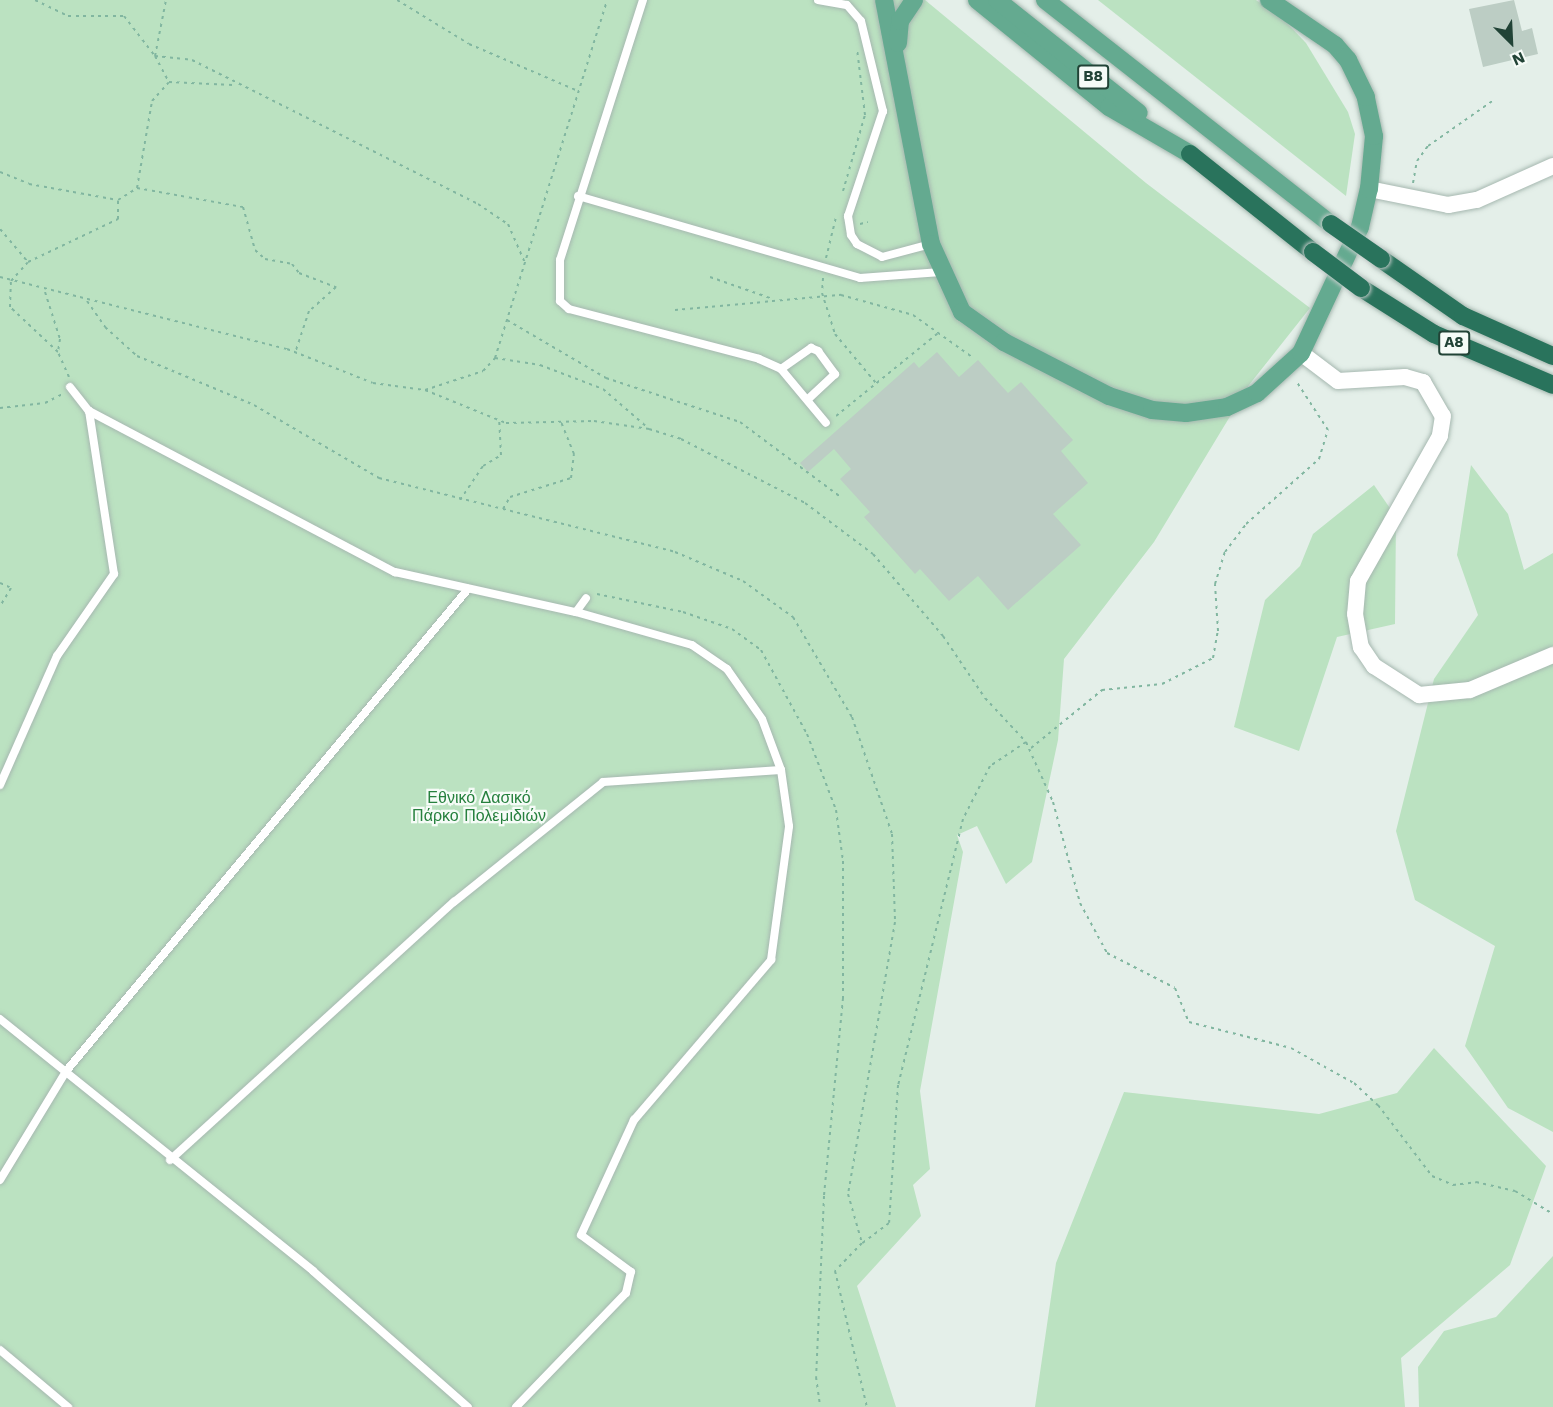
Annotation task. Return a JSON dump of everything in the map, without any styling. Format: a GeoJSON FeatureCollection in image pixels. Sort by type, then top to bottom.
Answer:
{"type":"FeatureCollection","features":[{"type":"Feature","properties":{"kind":"highway","name":"B8"},"geometry":{"type":"LineString","coordinates":[[1190,154],[1361,288]]}},
{"type":"Feature","properties":{"kind":"highway","name":"B8"},"geometry":{"type":"LineString","coordinates":[[1331,224],[1381,259]]}},
{"type":"Feature","properties":{"kind":"highway","name":"A8"},"geometry":{"type":"LineString","coordinates":[[1381,259],[1462,316],[1553,356]]}},
{"type":"Feature","properties":{"kind":"highway","name":"A8"},"geometry":{"type":"LineString","coordinates":[[1361,288],[1434,334],[1553,386]]}},
{"type":"Feature","properties":{"kind":"main road"},"geometry":{"type":"LineString","coordinates":[[885,0],[931,244],[941,272],[963,312],[1004,342],[1109,396],[1152,410],[1186,413],[1227,406],[1257,393],[1288,368],[1300,353],[1360,227],[1369,189],[1374,136],[1366,97],[1348,60],[1335,45],[1269,0]]}},
{"type":"Feature","properties":{"kind":"main road"},"geometry":{"type":"LineString","coordinates":[[897,59],[900,21],[914,0]]}},
{"type":"Feature","properties":{"kind":"main road"},"geometry":{"type":"LineString","coordinates":[[977,0],[1109,106],[1190,154]]}},
{"type":"Feature","properties":{"kind":"main road","name":"B8"},"geometry":{"type":"LineString","coordinates":[[997,0],[1190,154]]}},
{"type":"Feature","properties":{"kind":"main road","name":"B8"},"geometry":{"type":"LineString","coordinates":[[1045,0],[1331,224]]}},
{"type":"Feature","properties":{"kind":"main road"},"geometry":{"type":"LineString","coordinates":[[1056,0],[1166,94]]}},
{"type":"Feature","properties":{"kind":"street"},"geometry":{"type":"LineString","coordinates":[[1369,189],[1448,205],[1477,200],[1553,166]]}},
{"type":"Feature","properties":{"kind":"street"},"geometry":{"type":"LineString","coordinates":[[1300,353],[1338,381],[1405,377],[1423,382],[1443,416],[1440,436],[1358,581],[1355,614],[1361,647],[1374,666],[1419,695],[1470,690],[1553,656]]}},
{"type":"Feature","properties":{"kind":"lane"},"geometry":{"type":"LineString","coordinates":[[643,0],[578,196],[560,260],[560,301],[569,309],[759,359],[781,369],[826,423]]}},
{"type":"Feature","properties":{"kind":"lane"},"geometry":{"type":"LineString","coordinates":[[818,0],[847,6],[861,21],[883,111],[848,216],[851,235],[857,244],[882,257],[931,244]]}},
{"type":"Feature","properties":{"kind":"lane"},"geometry":{"type":"LineString","coordinates":[[578,196],[860,278],[941,272]]}},
{"type":"Feature","properties":{"kind":"lane"},"geometry":{"type":"LineString","coordinates":[[781,369],[811,348],[818,351],[835,374],[808,399]]}},
{"type":"Feature","properties":{"kind":"lane"},"geometry":{"type":"LineString","coordinates":[[70,387],[89,411],[395,572],[576,612],[692,645],[727,669],[762,719],[781,770],[789,826],[771,960],[634,1120],[581,1235],[631,1272],[626,1293],[516,1407]]}},
{"type":"Feature","properties":{"kind":"lane"},"geometry":{"type":"LineString","coordinates":[[0,785],[57,656],[114,574],[89,411]]}},
{"type":"Feature","properties":{"kind":"lane"},"geometry":{"type":"LineString","coordinates":[[0,1180],[67,1070],[468,589]]}},
{"type":"Feature","properties":{"kind":"lane"},"geometry":{"type":"LineString","coordinates":[[576,612],[586,598]]}},
{"type":"Feature","properties":{"kind":"lane"},"geometry":{"type":"LineString","coordinates":[[170,1160],[446,909],[603,782],[781,770]]}},
{"type":"Feature","properties":{"kind":"lane"},"geometry":{"type":"LineString","coordinates":[[0,1019],[67,1070],[170,1160],[314,1271],[468,1407]]}},
{"type":"Feature","properties":{"kind":"lane"},"geometry":{"type":"LineString","coordinates":[[0,1350],[68,1407]]}},
{"type":"Feature","properties":{"kind":"path"},"geometry":{"type":"LineString","coordinates":[[35,0],[68,16],[124,16],[155,56],[169,82]]}},
{"type":"Feature","properties":{"kind":"path"},"geometry":{"type":"LineString","coordinates":[[155,56],[166,0]]}},
{"type":"Feature","properties":{"kind":"path"},"geometry":{"type":"LineString","coordinates":[[397,0],[468,44],[578,91]]}},
{"type":"Feature","properties":{"kind":"path"},"geometry":{"type":"LineString","coordinates":[[425,390],[483,371],[495,358],[607,0]]}},
{"type":"Feature","properties":{"kind":"path"},"geometry":{"type":"LineString","coordinates":[[155,56],[192,60],[236,85],[478,204],[508,224],[525,263]]}},
{"type":"Feature","properties":{"kind":"path"},"geometry":{"type":"LineString","coordinates":[[169,82],[236,85]]}},
{"type":"Feature","properties":{"kind":"path"},"geometry":{"type":"LineString","coordinates":[[136,188],[152,101],[169,82]]}},
{"type":"Feature","properties":{"kind":"path"},"geometry":{"type":"LineString","coordinates":[[1412,197],[1417,161],[1428,146],[1495,99]]}},
{"type":"Feature","properties":{"kind":"path"},"geometry":{"type":"LineString","coordinates":[[0,172],[29,184],[118,200],[136,188],[243,207],[255,250],[265,259],[292,264],[298,273],[336,287],[309,310],[295,353]]}},
{"type":"Feature","properties":{"kind":"path"},"geometry":{"type":"LineString","coordinates":[[0,408],[45,403],[70,387],[69,369],[58,352],[10,306],[11,281],[28,262],[118,219],[118,200]]}},
{"type":"Feature","properties":{"kind":"path"},"geometry":{"type":"LineString","coordinates":[[0,230],[28,262]]}},
{"type":"Feature","properties":{"kind":"path"},"geometry":{"type":"LineString","coordinates":[[0,277],[45,291],[218,329],[295,353],[373,383],[425,390],[499,420],[649,429],[681,439],[805,503],[873,554],[943,636],[985,698],[1031,747],[1053,802],[1080,903],[1107,953],[1175,988],[1189,1022],[1291,1048],[1354,1083],[1378,1105],[1432,1176],[1453,1185],[1476,1182],[1515,1191],[1553,1214]]}},
{"type":"Feature","properties":{"kind":"path"},"geometry":{"type":"LineString","coordinates":[[710,278],[773,299]]}},
{"type":"Feature","properties":{"kind":"path"},"geometry":{"type":"LineString","coordinates":[[45,291],[60,339],[58,352]]}},
{"type":"Feature","properties":{"kind":"path"},"geometry":{"type":"LineString","coordinates":[[675,310],[773,299],[841,295],[913,315],[972,357]]}},
{"type":"Feature","properties":{"kind":"path"},"geometry":{"type":"LineString","coordinates":[[87,301],[105,327],[137,356],[254,405],[379,478],[460,500],[619,534],[743,581],[793,617],[852,717],[892,834],[895,922],[848,1194],[862,1244]]}},
{"type":"Feature","properties":{"kind":"path"},"geometry":{"type":"LineString","coordinates":[[507,320],[606,378],[740,422],[842,498]]}},
{"type":"Feature","properties":{"kind":"path"},"geometry":{"type":"LineString","coordinates":[[826,423],[938,333]]}},
{"type":"Feature","properties":{"kind":"path"},"geometry":{"type":"LineString","coordinates":[[495,358],[540,365],[603,389],[649,429]]}},
{"type":"Feature","properties":{"kind":"path"},"geometry":{"type":"LineString","coordinates":[[1031,747],[1102,690],[1162,684],[1213,658],[1218,631],[1215,584],[1225,552],[1246,524],[1319,459],[1328,430],[1288,368]]}},
{"type":"Feature","properties":{"kind":"path"},"geometry":{"type":"LineString","coordinates":[[460,500],[483,466],[501,455],[499,420]]}},
{"type":"Feature","properties":{"kind":"path"},"geometry":{"type":"LineString","coordinates":[[504,509],[510,497],[571,478],[574,454],[561,422]]}},
{"type":"Feature","properties":{"kind":"path"},"geometry":{"type":"LineString","coordinates":[[0,584],[11,588],[0,606]]}},
{"type":"Feature","properties":{"kind":"path"},"geometry":{"type":"LineString","coordinates":[[586,598],[591,592],[683,612],[732,629],[761,651],[807,734],[836,810],[843,861],[843,998],[824,1197],[816,1377],[820,1407]]}},
{"type":"Feature","properties":{"kind":"path"},"geometry":{"type":"LineString","coordinates":[[867,1407],[835,1271],[862,1244],[889,1223],[898,1085],[963,819],[990,766],[1026,742]]}},
{"type":"Feature","properties":{"kind":"green space","name":"Εθνικό Δασικό Πάρκο Πολεμιδιών"},"geometry":{"type":"Polygon","coordinates":[[[0,0],[925,0],[1146,183],[1310,308],[1249,385],[1154,542],[1064,659],[1058,740],[1032,862],[1006,884],[977,826],[957,835],[963,852],[920,1091],[930,1169],[913,1185],[921,1216],[857,1286],[896,1407],[0,1407],[0,0]]]}},
{"type":"Feature","properties":{"kind":"green space"},"geometry":{"type":"Polygon","coordinates":[[[1098,0],[1256,0],[1283,19],[1306,43],[1348,112],[1355,134],[1346,196],[1098,0]]]}},
{"type":"Feature","properties":{"kind":"green space"},"geometry":{"type":"Polygon","coordinates":[[[1471,465],[1508,514],[1524,570],[1553,553],[1553,1132],[1508,1108],[1465,1046],[1495,946],[1415,900],[1396,831],[1434,679],[1478,615],[1457,555],[1471,465]]]}},
{"type":"Feature","properties":{"kind":"green space"},"geometry":{"type":"Polygon","coordinates":[[[1374,485],[1396,517],[1395,624],[1337,637],[1299,751],[1234,727],[1265,600],[1300,566],[1313,534],[1374,485]]]}},
{"type":"Feature","properties":{"kind":"green space"},"geometry":{"type":"Polygon","coordinates":[[[1434,1048],[1546,1166],[1510,1265],[1401,1358],[1405,1407],[1035,1407],[1056,1263],[1124,1092],[1319,1114],[1397,1093],[1434,1048]]]}},
{"type":"Feature","properties":{"kind":"green space"},"geometry":{"type":"Polygon","coordinates":[[[1553,1256],[1553,1407],[1419,1407],[1418,1367],[1444,1331],[1496,1317],[1553,1256]]]}},
{"type":"Feature","properties":{"kind":"building"},"geometry":{"type":"Polygon","coordinates":[[[1514,0],[1522,31],[1532,28],[1538,54],[1483,67],[1469,9],[1514,0]]]}},
{"type":"Feature","properties":{"kind":"building"},"geometry":{"type":"Polygon","coordinates":[[[937,352],[959,377],[978,360],[1008,393],[1021,382],[1073,440],[1061,451],[1088,483],[1053,514],[1081,545],[1008,610],[978,576],[949,601],[920,569],[915,574],[864,517],[870,512],[840,479],[851,469],[834,449],[808,472],[800,463],[914,362],[919,368],[937,352]]]}}]}
